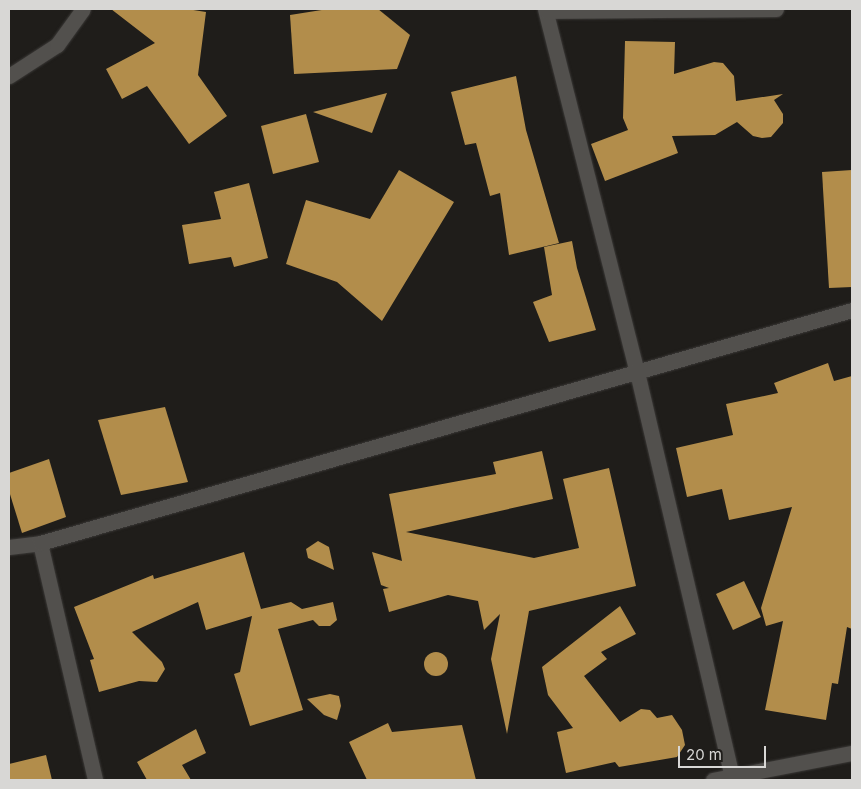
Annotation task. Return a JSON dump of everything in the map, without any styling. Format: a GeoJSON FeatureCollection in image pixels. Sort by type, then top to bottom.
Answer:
{"type":"FeatureCollection","features":[{"type":"Feature","properties":{"kind":"street"},"geometry":{"type":"LineString","coordinates":[[9,76],[57,45],[83,9]]}},
{"type":"Feature","properties":{"kind":"street"},"geometry":{"type":"LineString","coordinates":[[732,776],[637,372],[546,10],[776,9]]}},
{"type":"Feature","properties":{"kind":"street"},"geometry":{"type":"LineString","coordinates":[[9,547],[40,543],[852,310]]}},
{"type":"Feature","properties":{"kind":"street"},"geometry":{"type":"LineString","coordinates":[[40,543],[95,780]]}},
{"type":"Feature","properties":{"kind":"street"},"geometry":{"type":"LineString","coordinates":[[713,780],[852,753]]}},
{"type":"Feature","properties":{"kind":"building"},"geometry":{"type":"Polygon","coordinates":[[[111,9],[187,9],[206,12],[198,75],[227,116],[189,144],[147,86],[122,99],[106,69],[155,43],[111,9]]]}},
{"type":"Feature","properties":{"kind":"building"},"geometry":{"type":"Polygon","coordinates":[[[328,9],[378,9],[410,35],[397,69],[294,74],[290,15],[328,9]]]}},
{"type":"Feature","properties":{"kind":"building"},"geometry":{"type":"Polygon","coordinates":[[[625,41],[675,42],[674,74],[714,62],[723,63],[734,76],[736,101],[783,94],[774,100],[783,114],[783,123],[771,137],[753,136],[737,122],[715,135],[672,136],[678,153],[605,181],[591,144],[628,130],[623,118],[625,41]]]}},
{"type":"Feature","properties":{"kind":"building"},"geometry":{"type":"Polygon","coordinates":[[[516,76],[526,130],[559,243],[509,255],[500,193],[490,196],[476,143],[465,145],[451,92],[516,76]]]}},
{"type":"Feature","properties":{"kind":"building"},"geometry":{"type":"Polygon","coordinates":[[[387,93],[372,133],[313,112],[387,93]]]}},
{"type":"Feature","properties":{"kind":"building"},"geometry":{"type":"Polygon","coordinates":[[[306,114],[319,162],[273,174],[261,126],[306,114]]]}},
{"type":"Feature","properties":{"kind":"building"},"geometry":{"type":"Polygon","coordinates":[[[399,170],[454,202],[382,321],[337,282],[286,264],[306,200],[370,219],[399,170]]]}},
{"type":"Feature","properties":{"kind":"building"},"geometry":{"type":"Polygon","coordinates":[[[852,170],[852,287],[829,288],[822,172],[852,170]]]}},
{"type":"Feature","properties":{"kind":"building"},"geometry":{"type":"Polygon","coordinates":[[[249,183],[268,258],[234,267],[231,257],[189,264],[182,225],[221,219],[214,192],[249,183]]]}},
{"type":"Feature","properties":{"kind":"building"},"geometry":{"type":"Polygon","coordinates":[[[572,241],[577,268],[596,330],[549,342],[533,302],[552,295],[544,247],[572,241]]]}},
{"type":"Feature","properties":{"kind":"building"},"geometry":{"type":"Polygon","coordinates":[[[828,363],[834,381],[852,376],[852,629],[847,627],[838,684],[832,683],[826,720],[765,710],[783,621],[766,626],[761,608],[792,507],[729,520],[722,489],[687,497],[676,448],[733,435],[726,404],[778,393],[774,383],[828,363]]]}},
{"type":"Feature","properties":{"kind":"building"},"geometry":{"type":"Polygon","coordinates":[[[165,407],[188,482],[121,495],[98,420],[165,407]]]}},
{"type":"Feature","properties":{"kind":"building"},"geometry":{"type":"Polygon","coordinates":[[[542,451],[553,499],[406,532],[534,558],[579,548],[563,479],[609,468],[636,586],[529,611],[507,734],[491,659],[500,614],[484,630],[478,601],[448,595],[389,612],[383,589],[389,588],[381,585],[372,552],[402,561],[389,494],[496,474],[493,462],[542,451]]]}},
{"type":"Feature","properties":{"kind":"building"},"geometry":{"type":"Polygon","coordinates":[[[49,459],[66,517],[22,533],[9,491],[9,473],[49,459]]]}},
{"type":"Feature","properties":{"kind":"building"},"geometry":{"type":"Polygon","coordinates":[[[318,541],[329,547],[334,570],[308,558],[306,549],[318,541]]]}},
{"type":"Feature","properties":{"kind":"building"},"geometry":{"type":"Polygon","coordinates":[[[244,552],[261,609],[291,602],[302,609],[333,602],[337,620],[330,626],[319,626],[313,620],[278,629],[303,710],[250,726],[234,674],[240,672],[252,616],[206,630],[198,602],[132,632],[162,662],[165,669],[157,682],[139,681],[99,692],[90,660],[94,659],[74,607],[153,575],[154,579],[244,552]]]}},
{"type":"Feature","properties":{"kind":"building"},"geometry":{"type":"Polygon","coordinates":[[[744,581],[761,617],[733,630],[716,594],[744,581]]]}},
{"type":"Feature","properties":{"kind":"building"},"geometry":{"type":"Polygon","coordinates":[[[620,606],[636,634],[601,652],[607,659],[584,676],[620,722],[641,709],[650,710],[657,718],[672,715],[682,730],[685,745],[677,757],[619,767],[615,762],[566,773],[557,732],[573,728],[548,695],[542,667],[620,606]]]}},
{"type":"Feature","properties":{"kind":"building"},"geometry":{"type":"Polygon","coordinates":[[[436,652],[444,656],[448,664],[444,672],[436,676],[428,672],[424,664],[428,656],[436,652]]]}},
{"type":"Feature","properties":{"kind":"building"},"geometry":{"type":"Polygon","coordinates":[[[330,694],[339,696],[341,706],[337,720],[324,715],[307,699],[330,694]]]}},
{"type":"Feature","properties":{"kind":"building"},"geometry":{"type":"Polygon","coordinates":[[[388,723],[392,732],[462,725],[476,780],[367,780],[349,742],[388,723]]]}},
{"type":"Feature","properties":{"kind":"building"},"geometry":{"type":"Polygon","coordinates":[[[196,729],[206,753],[182,765],[191,780],[147,780],[137,762],[196,729]]]}},
{"type":"Feature","properties":{"kind":"building"},"geometry":{"type":"Polygon","coordinates":[[[46,755],[52,780],[9,780],[9,764],[46,755]]]}}]}
